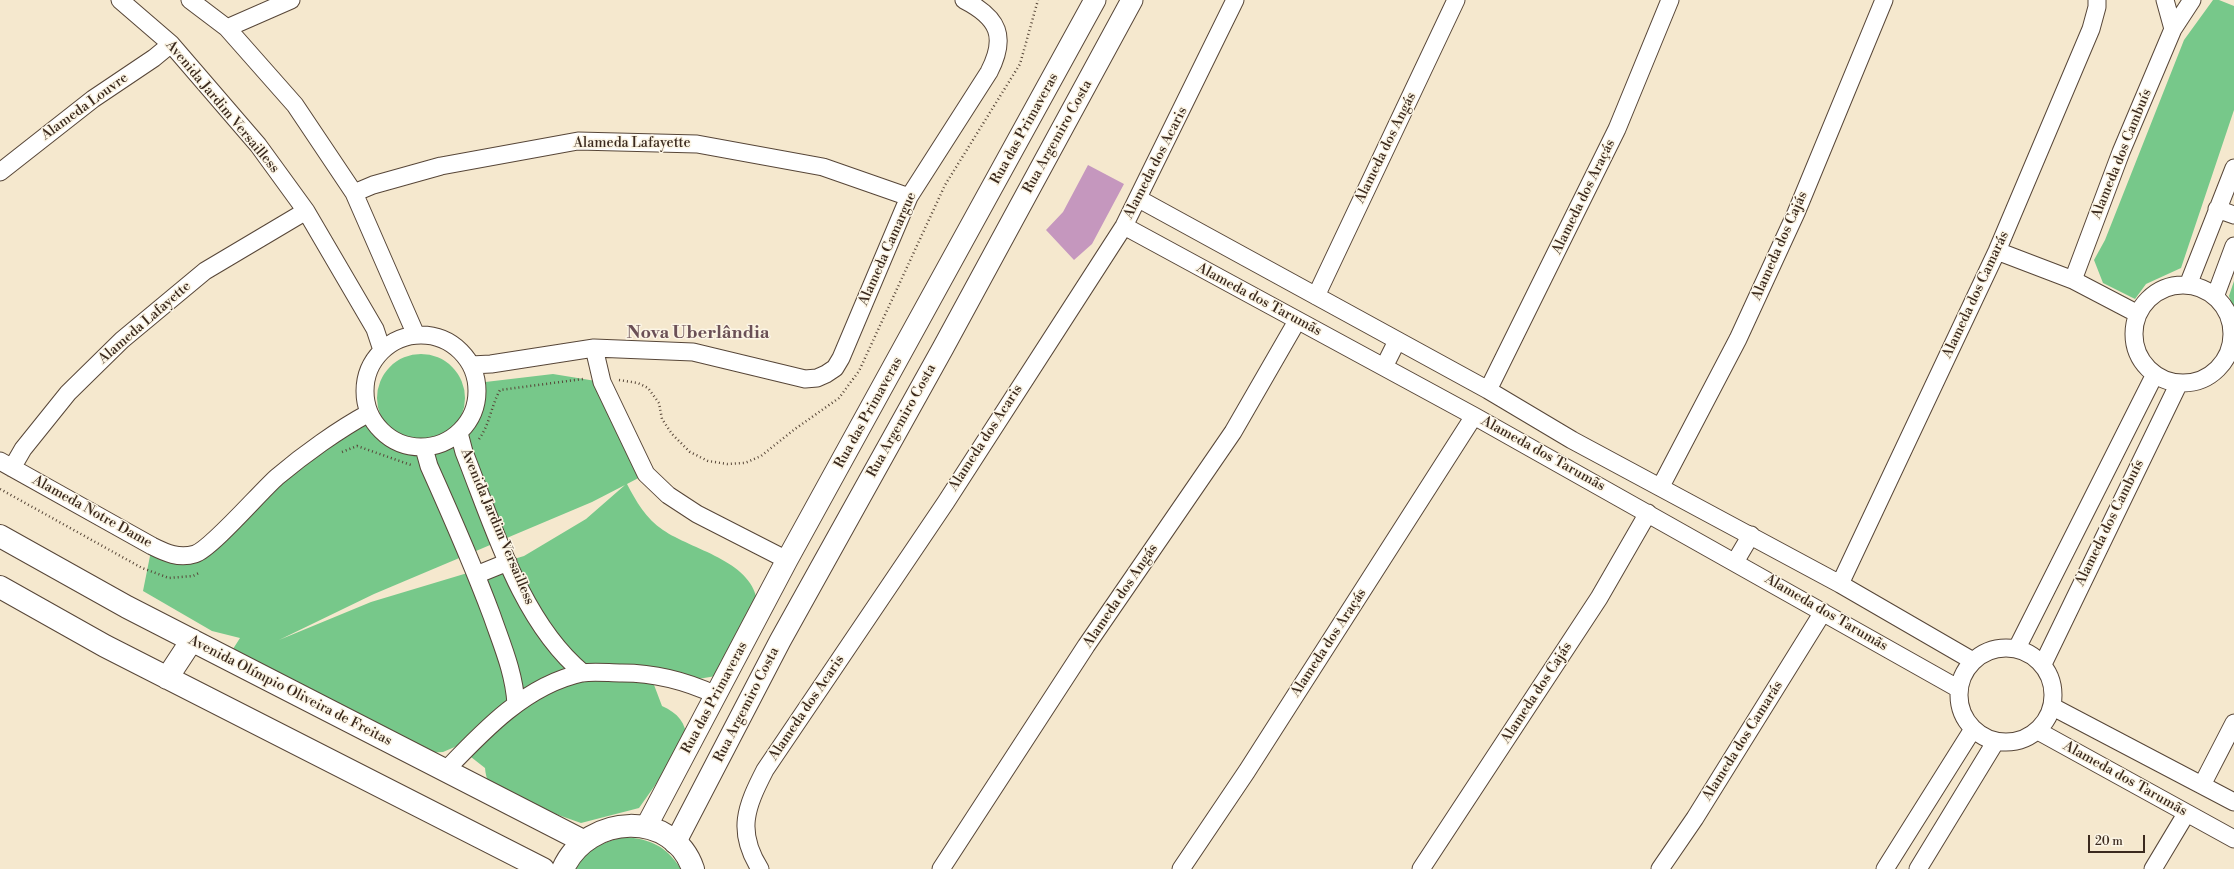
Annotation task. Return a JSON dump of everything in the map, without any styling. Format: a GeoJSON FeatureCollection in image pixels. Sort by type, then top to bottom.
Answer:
{"type":"FeatureCollection","features":[{"type":"Feature","properties":{"kind":"main road","name":"Avenida Olímpio Oliveira de Freitas"},"geometry":{"type":"LineString","coordinates":[[0,536],[127,607],[583,841]]}},
{"type":"Feature","properties":{"kind":"main road"},"geometry":{"type":"LineString","coordinates":[[0,588],[105,646],[543,869]]}},
{"type":"Feature","properties":{"kind":"main road"},"geometry":{"type":"LineString","coordinates":[[167,678],[192,640]]}},
{"type":"Feature","properties":{"kind":"main road"},"geometry":{"type":"LineString","coordinates":[[563,869],[568,857],[583,841],[602,830],[623,825],[646,827],[661,833],[675,843],[690,862],[692,869]]}},
{"type":"Feature","properties":{"kind":"street","name":"Avenida Jardim Versailless"},"geometry":{"type":"LineString","coordinates":[[120,0],[171,44],[258,145],[306,211],[375,329],[382,350]]}},
{"type":"Feature","properties":{"kind":"street"},"geometry":{"type":"LineString","coordinates":[[190,0],[227,28],[295,105],[354,193],[416,335]]}},
{"type":"Feature","properties":{"kind":"street"},"geometry":{"type":"LineString","coordinates":[[227,28],[291,0]]}},
{"type":"Feature","properties":{"kind":"street","name":"Alameda Camargue"},"geometry":{"type":"LineString","coordinates":[[594,348],[693,352],[805,379],[817,378],[835,368],[841,358],[909,197],[989,72],[996,57],[1000,42],[996,25],[984,11],[964,0]]}},
{"type":"Feature","properties":{"kind":"street","name":"Rua das Primaveras"},"geometry":{"type":"LineString","coordinates":[[646,827],[788,560],[1095,0]]}},
{"type":"Feature","properties":{"kind":"street","name":"Rua Argemiro Costa"},"geometry":{"type":"LineString","coordinates":[[675,843],[780,641],[943,348],[1132,0]]}},
{"type":"Feature","properties":{"kind":"street","name":"Alameda dos Acaris"},"geometry":{"type":"LineString","coordinates":[[760,869],[751,854],[745,825],[750,799],[765,770],[946,502],[1124,226],[1139,199],[1235,0]]}},
{"type":"Feature","properties":{"kind":"street","name":"Alameda dos Angás"},"geometry":{"type":"LineString","coordinates":[[1316,296],[1456,0]]}},
{"type":"Feature","properties":{"kind":"street","name":"Alameda dos Araçás"},"geometry":{"type":"LineString","coordinates":[[1488,390],[1617,129],[1670,0]]}},
{"type":"Feature","properties":{"kind":"street","name":"Alameda dos Cajás"},"geometry":{"type":"LineString","coordinates":[[1661,486],[1738,339],[1786,234],[1884,0]]}},
{"type":"Feature","properties":{"kind":"street","name":"Alameda dos Camarás"},"geometry":{"type":"LineString","coordinates":[[1840,584],[1997,251],[2091,29],[2097,7],[2097,0]]}},
{"type":"Feature","properties":{"kind":"street"},"geometry":{"type":"LineString","coordinates":[[2165,0],[2173,29]]}},
{"type":"Feature","properties":{"kind":"street","name":"Alameda dos Cambuís"},"geometry":{"type":"LineString","coordinates":[[2073,280],[2121,152],[2173,29],[2192,0]]}},
{"type":"Feature","properties":{"kind":"street","name":"Alameda Louvre"},"geometry":{"type":"LineString","coordinates":[[0,172],[93,99],[154,58],[171,44]]}},
{"type":"Feature","properties":{"kind":"street","name":"Alameda Lafayette"},"geometry":{"type":"LineString","coordinates":[[354,193],[373,185],[441,166],[578,142],[697,144],[823,168],[909,197]]}},
{"type":"Feature","properties":{"kind":"street"},"geometry":{"type":"LineString","coordinates":[[2188,285],[2234,168]]}},
{"type":"Feature","properties":{"kind":"street","name":"Alameda dos Tarumãs"},"geometry":{"type":"LineString","coordinates":[[1139,199],[1488,390],[1572,440],[1661,486],[1840,584],[1973,661]]}},
{"type":"Feature","properties":{"kind":"street"},"geometry":{"type":"LineString","coordinates":[[2217,209],[2234,215]]}},
{"type":"Feature","properties":{"kind":"street","name":"Alameda Lafayette"},"geometry":{"type":"LineString","coordinates":[[6,465],[23,449],[68,393],[122,340],[205,270],[306,211]]}},
{"type":"Feature","properties":{"kind":"street","name":"Alameda dos Tarumãs"},"geometry":{"type":"LineString","coordinates":[[1124,226],[1474,416],[1959,689]]}},
{"type":"Feature","properties":{"kind":"street"},"geometry":{"type":"LineString","coordinates":[[2215,297],[2234,246]]}},
{"type":"Feature","properties":{"kind":"street"},"geometry":{"type":"LineString","coordinates":[[1997,251],[2073,280],[2138,314]]}},
{"type":"Feature","properties":{"kind":"street"},"geometry":{"type":"LineString","coordinates":[[2188,285],[2202,289],[2215,297],[2225,308],[2231,322],[2232,353],[2209,375],[2192,382],[2179,383],[2166,380],[2155,374],[2145,364],[2138,353],[2134,340],[2138,314],[2147,301],[2158,291],[2172,286],[2188,285]]}},
{"type":"Feature","properties":{"kind":"street","name":"Alameda dos Angás"},"geometry":{"type":"LineString","coordinates":[[941,869],[1086,646],[1233,432],[1298,321]]}},
{"type":"Feature","properties":{"kind":"street"},"geometry":{"type":"LineString","coordinates":[[914,331],[943,348]]}},
{"type":"Feature","properties":{"kind":"street"},"geometry":{"type":"LineString","coordinates":[[416,335],[442,339],[463,354],[471,365],[477,383],[477,401],[471,419],[459,433],[443,444],[424,448],[407,446],[391,439],[378,428],[369,413],[364,396],[365,380],[371,364],[382,350],[397,340],[416,335]]}},
{"type":"Feature","properties":{"kind":"street"},"geometry":{"type":"LineString","coordinates":[[1384,367],[1397,341]]}},
{"type":"Feature","properties":{"kind":"street"},"geometry":{"type":"LineString","coordinates":[[471,365],[492,364],[594,348],[602,382],[646,474],[668,495],[697,514],[788,560]]}},
{"type":"Feature","properties":{"kind":"street","name":"Alameda dos Cambuís"},"geometry":{"type":"LineString","coordinates":[[2016,648],[2155,374]]}},
{"type":"Feature","properties":{"kind":"street","name":"Alameda dos Cambuís"},"geometry":{"type":"LineString","coordinates":[[2043,664],[2179,383]]}},
{"type":"Feature","properties":{"kind":"street","name":"Alameda Notre Dame"},"geometry":{"type":"LineString","coordinates":[[6,465],[152,546],[171,555],[185,556],[197,554],[210,543],[277,477],[352,422],[369,413]]}},
{"type":"Feature","properties":{"kind":"street","name":"Alameda dos Araçás"},"geometry":{"type":"LineString","coordinates":[[1181,869],[1251,764],[1474,416]]}},
{"type":"Feature","properties":{"kind":"street","name":"Avenida Jardim Versailless"},"geometry":{"type":"LineString","coordinates":[[459,433],[464,452],[508,562],[536,617],[566,658],[583,673]]}},
{"type":"Feature","properties":{"kind":"street"},"geometry":{"type":"LineString","coordinates":[[1560,464],[1572,440]]}},
{"type":"Feature","properties":{"kind":"street"},"geometry":{"type":"LineString","coordinates":[[424,448],[429,466],[476,575],[508,660],[515,684],[516,704]]}},
{"type":"Feature","properties":{"kind":"street","name":"Alameda dos Cajás"},"geometry":{"type":"LineString","coordinates":[[1421,869],[1599,598],[1648,513]]}},
{"type":"Feature","properties":{"kind":"street"},"geometry":{"type":"LineString","coordinates":[[1735,562],[1751,535]]}},
{"type":"Feature","properties":{"kind":"street"},"geometry":{"type":"LineString","coordinates":[[476,575],[508,562]]}},
{"type":"Feature","properties":{"kind":"street","name":"Alameda dos Camarás"},"geometry":{"type":"LineString","coordinates":[[1660,869],[1695,818],[1823,612]]}},
{"type":"Feature","properties":{"kind":"street"},"geometry":{"type":"LineString","coordinates":[[756,620],[775,631],[780,641]]}},
{"type":"Feature","properties":{"kind":"street"},"geometry":{"type":"LineString","coordinates":[[2001,648],[2016,648],[2031,654],[2043,664],[2050,677],[2054,692],[2053,707],[2044,724],[2038,731],[2019,741],[1996,742],[1984,737],[1973,729],[1964,717],[1960,703],[1959,689],[1964,674],[1973,661],[1986,652],[2001,648]]}},
{"type":"Feature","properties":{"kind":"street"},"geometry":{"type":"LineString","coordinates":[[445,771],[516,704],[556,681],[583,673],[648,673],[699,688],[716,696]]}},
{"type":"Feature","properties":{"kind":"street","name":"Alameda dos Tarumãs"},"geometry":{"type":"LineString","coordinates":[[2053,707],[2234,802]]}},
{"type":"Feature","properties":{"kind":"street"},"geometry":{"type":"LineString","coordinates":[[2202,785],[2234,723]]}},
{"type":"Feature","properties":{"kind":"street"},"geometry":{"type":"LineString","coordinates":[[1885,869],[1973,729]]}},
{"type":"Feature","properties":{"kind":"street","name":"Alameda dos Tarumãs"},"geometry":{"type":"LineString","coordinates":[[2038,731],[2186,814],[2234,839]]}},
{"type":"Feature","properties":{"kind":"street"},"geometry":{"type":"LineString","coordinates":[[1918,869],[1996,742]]}},
{"type":"Feature","properties":{"kind":"street"},"geometry":{"type":"LineString","coordinates":[[2153,869],[2186,814]]}},
{"type":"Feature","properties":{"kind":"path"},"geometry":{"type":"LineString","coordinates":[[464,452],[480,438],[488,425],[495,399],[500,390],[580,379],[602,382],[624,379],[648,388],[659,403],[662,419],[672,434],[690,452],[708,461],[727,464],[745,464],[761,456],[795,429],[839,398],[859,371],[945,185],[1020,64],[1038,0]]}},
{"type":"Feature","properties":{"kind":"green space"},"geometry":{"type":"Polygon","coordinates":[[[2213,0],[2219,0],[2234,6],[2234,110],[2181,268],[2146,284],[2135,299],[2103,283],[2094,260],[2105,240],[2184,40],[2213,0]]]}},
{"type":"Feature","properties":{"kind":"green space"},"geometry":{"type":"Polygon","coordinates":[[[2234,281],[2234,310],[2229,296],[2234,281]]]}},
{"type":"Feature","properties":{"kind":"green space"},"geometry":{"type":"Polygon","coordinates":[[[421,354],[438,357],[452,367],[462,381],[465,398],[462,415],[452,429],[438,439],[421,442],[404,439],[390,429],[380,415],[377,398],[380,381],[390,367],[404,357],[421,354]]]}},
{"type":"Feature","properties":{"kind":"green space"},"geometry":{"type":"Polygon","coordinates":[[[553,374],[602,382],[646,474],[627,484],[642,509],[657,526],[675,537],[732,566],[743,575],[752,586],[757,600],[716,676],[698,679],[648,669],[662,706],[673,712],[680,719],[685,728],[687,740],[639,808],[581,823],[496,793],[488,782],[485,768],[457,746],[443,752],[428,753],[233,649],[240,638],[212,631],[143,591],[152,546],[185,557],[277,477],[373,411],[379,429],[389,438],[401,444],[413,447],[427,447],[440,444],[452,438],[463,430],[471,419],[476,406],[477,383],[553,374]],[[625,485],[592,502],[374,594],[279,640],[371,602],[524,556],[586,519],[625,485]]]}},
{"type":"Feature","properties":{"kind":"green space"},"geometry":{"type":"Polygon","coordinates":[[[624,837],[634,838],[657,845],[670,855],[681,869],[576,869],[584,856],[596,847],[624,837]]]}},
{"type":"Feature","properties":{"kind":"building"},"geometry":{"type":"Polygon","coordinates":[[[1088,165],[1124,184],[1092,244],[1074,260],[1046,230],[1063,212],[1088,165]]]}},
{"type":"Feature","properties":{"kind":"district","name":"Nova Uberlândia"},"geometry":{"type":"Point","coordinates":[698,334]}}]}
